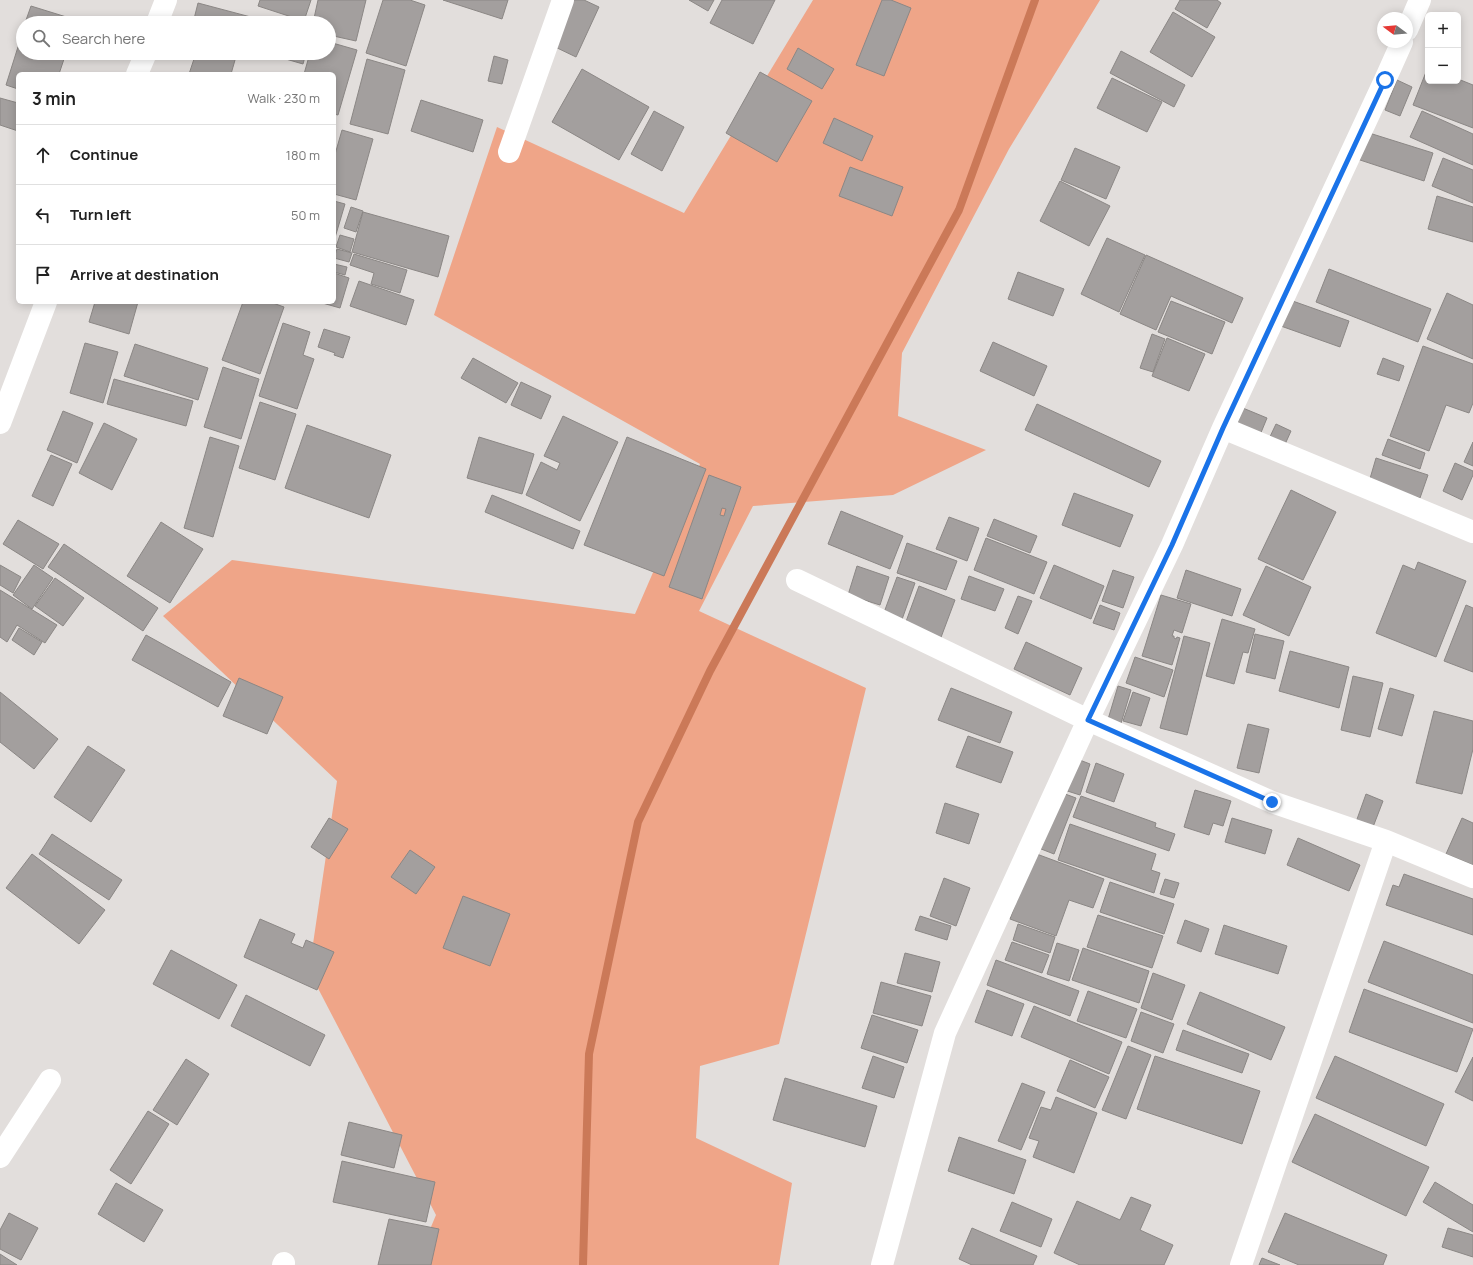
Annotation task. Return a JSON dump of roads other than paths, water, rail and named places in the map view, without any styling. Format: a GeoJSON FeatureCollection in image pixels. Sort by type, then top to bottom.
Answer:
{"type":"FeatureCollection","features":[{"type":"Feature","properties":{"kind":"street"},"geometry":{"type":"LineString","coordinates":[[160,16],[166,0]]}},
{"type":"Feature","properties":{"kind":"street"},"geometry":{"type":"LineString","coordinates":[[509,152],[563,0]]}},
{"type":"Feature","properties":{"kind":"street"},"geometry":{"type":"LineString","coordinates":[[1413,16],[1420,0]]}},
{"type":"Feature","properties":{"kind":"street"},"geometry":{"type":"LineString","coordinates":[[882,1265],[945,1033],[1088,720],[1172,545],[1223,428],[1399,48]]}},
{"type":"Feature","properties":{"kind":"street"},"geometry":{"type":"LineString","coordinates":[[138,72],[143,60]]}},
{"type":"Feature","properties":{"kind":"street"},"geometry":{"type":"LineString","coordinates":[[0,423],[45,304]]}},
{"type":"Feature","properties":{"kind":"street"},"geometry":{"type":"LineString","coordinates":[[1223,428],[1473,532]]}},
{"type":"Feature","properties":{"kind":"street"},"geometry":{"type":"LineString","coordinates":[[797,580],[1088,720],[1272,802],[1386,842],[1473,877]]}},
{"type":"Feature","properties":{"kind":"street"},"geometry":{"type":"LineString","coordinates":[[1240,1265],[1386,842]]}},
{"type":"Feature","properties":{"kind":"street"},"geometry":{"type":"LineString","coordinates":[[0,1157],[50,1080]]}},
{"type":"Feature","properties":{"kind":"waterway"},"geometry":{"type":"LineString","coordinates":[[583,1265],[589,1054],[638,822],[710,671],[959,210],[1035,0]]}}]}
